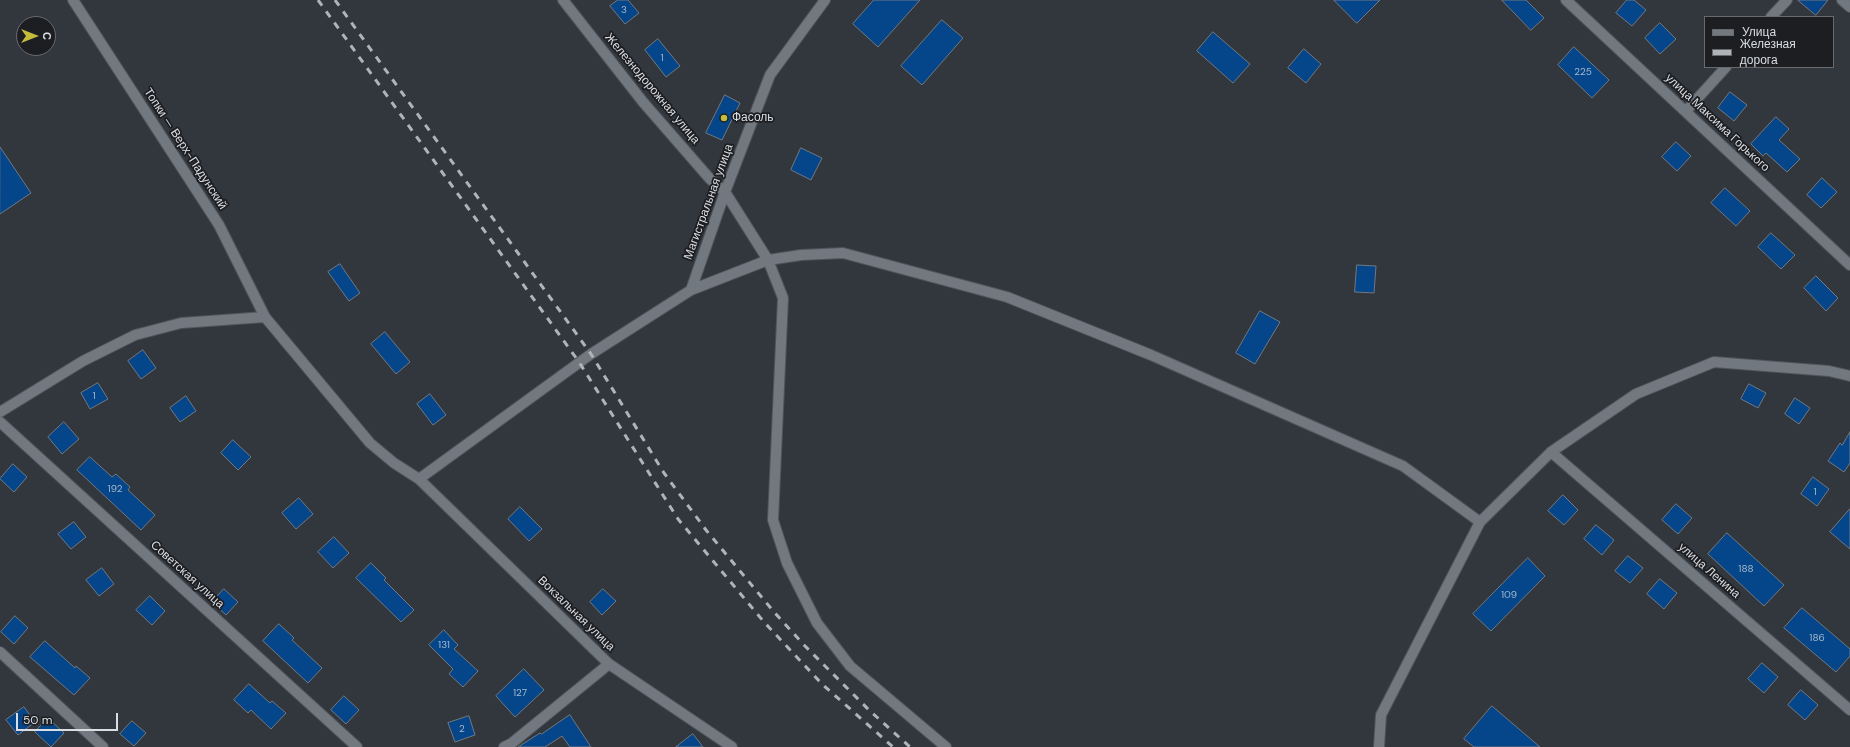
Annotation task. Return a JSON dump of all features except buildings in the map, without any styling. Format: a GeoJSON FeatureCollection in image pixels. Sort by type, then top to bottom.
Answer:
{"type":"FeatureCollection","features":[{"type":"Feature","properties":{"kind":"street","name":"Топки — Верх-Падунский"},"geometry":{"type":"LineString","coordinates":[[73,0],[219,225],[265,317],[370,443],[394,463],[419,479]]}},
{"type":"Feature","properties":{"kind":"street","name":"Железнодорожная улица"},"geometry":{"type":"LineString","coordinates":[[563,0],[643,102],[710,179],[725,192],[768,260],[783,298],[773,520],[786,562],[817,623],[850,666],[946,747]]}},
{"type":"Feature","properties":{"kind":"street","name":"улица Максима Горького"},"geometry":{"type":"LineString","coordinates":[[1566,0],[1850,265]]}},
{"type":"Feature","properties":{"kind":"street"},"geometry":{"type":"LineString","coordinates":[[1772,16],[1787,0]]}},
{"type":"Feature","properties":{"kind":"street"},"geometry":{"type":"LineString","coordinates":[[1842,0],[1850,7]]}},
{"type":"Feature","properties":{"kind":"street","name":"Магистральная улица"},"geometry":{"type":"LineString","coordinates":[[691,290],[725,192],[770,74],[822,1]]}},
{"type":"Feature","properties":{"kind":"street"},"geometry":{"type":"LineString","coordinates":[[1686,111],[1725,68]]}},
{"type":"Feature","properties":{"kind":"street"},"geometry":{"type":"LineString","coordinates":[[419,479],[591,354],[691,290],[768,260],[801,255],[843,254],[1008,298],[1151,355],[1403,466],[1480,522]]}},
{"type":"Feature","properties":{"kind":"street"},"geometry":{"type":"LineString","coordinates":[[0,412],[83,361],[135,335],[181,323],[265,317]]}},
{"type":"Feature","properties":{"kind":"street"},"geometry":{"type":"LineString","coordinates":[[1379,747],[1381,715],[1480,522],[1551,452],[1636,394],[1714,362],[1829,371],[1850,376]]}},
{"type":"Feature","properties":{"kind":"street","name":"Советская улица"},"geometry":{"type":"LineString","coordinates":[[0,422],[357,747]]}},
{"type":"Feature","properties":{"kind":"street","name":"улица Ленина"},"geometry":{"type":"LineString","coordinates":[[1551,452],[1850,710]]}},
{"type":"Feature","properties":{"kind":"street","name":"Вокзальная улица"},"geometry":{"type":"LineString","coordinates":[[419,479],[609,664],[732,747]]}},
{"type":"Feature","properties":{"kind":"street"},"geometry":{"type":"LineString","coordinates":[[0,652],[103,747]]}},
{"type":"Feature","properties":{"kind":"street"},"geometry":{"type":"LineString","coordinates":[[504,747],[512,743],[609,664]]}},
{"type":"Feature","properties":{"kind":"railway"},"geometry":{"type":"LineString","coordinates":[[318,0],[579,362],[678,519],[764,622],[822,684],[893,747]]}},
{"type":"Feature","properties":{"kind":"railway"},"geometry":{"type":"LineString","coordinates":[[335,0],[591,354],[664,473],[706,530],[774,612],[805,646],[869,710],[910,747]]}},
{"type":"Feature","properties":{"kind":"place","name":"Фасоль"},"geometry":{"type":"Point","coordinates":[724,118]}}]}
